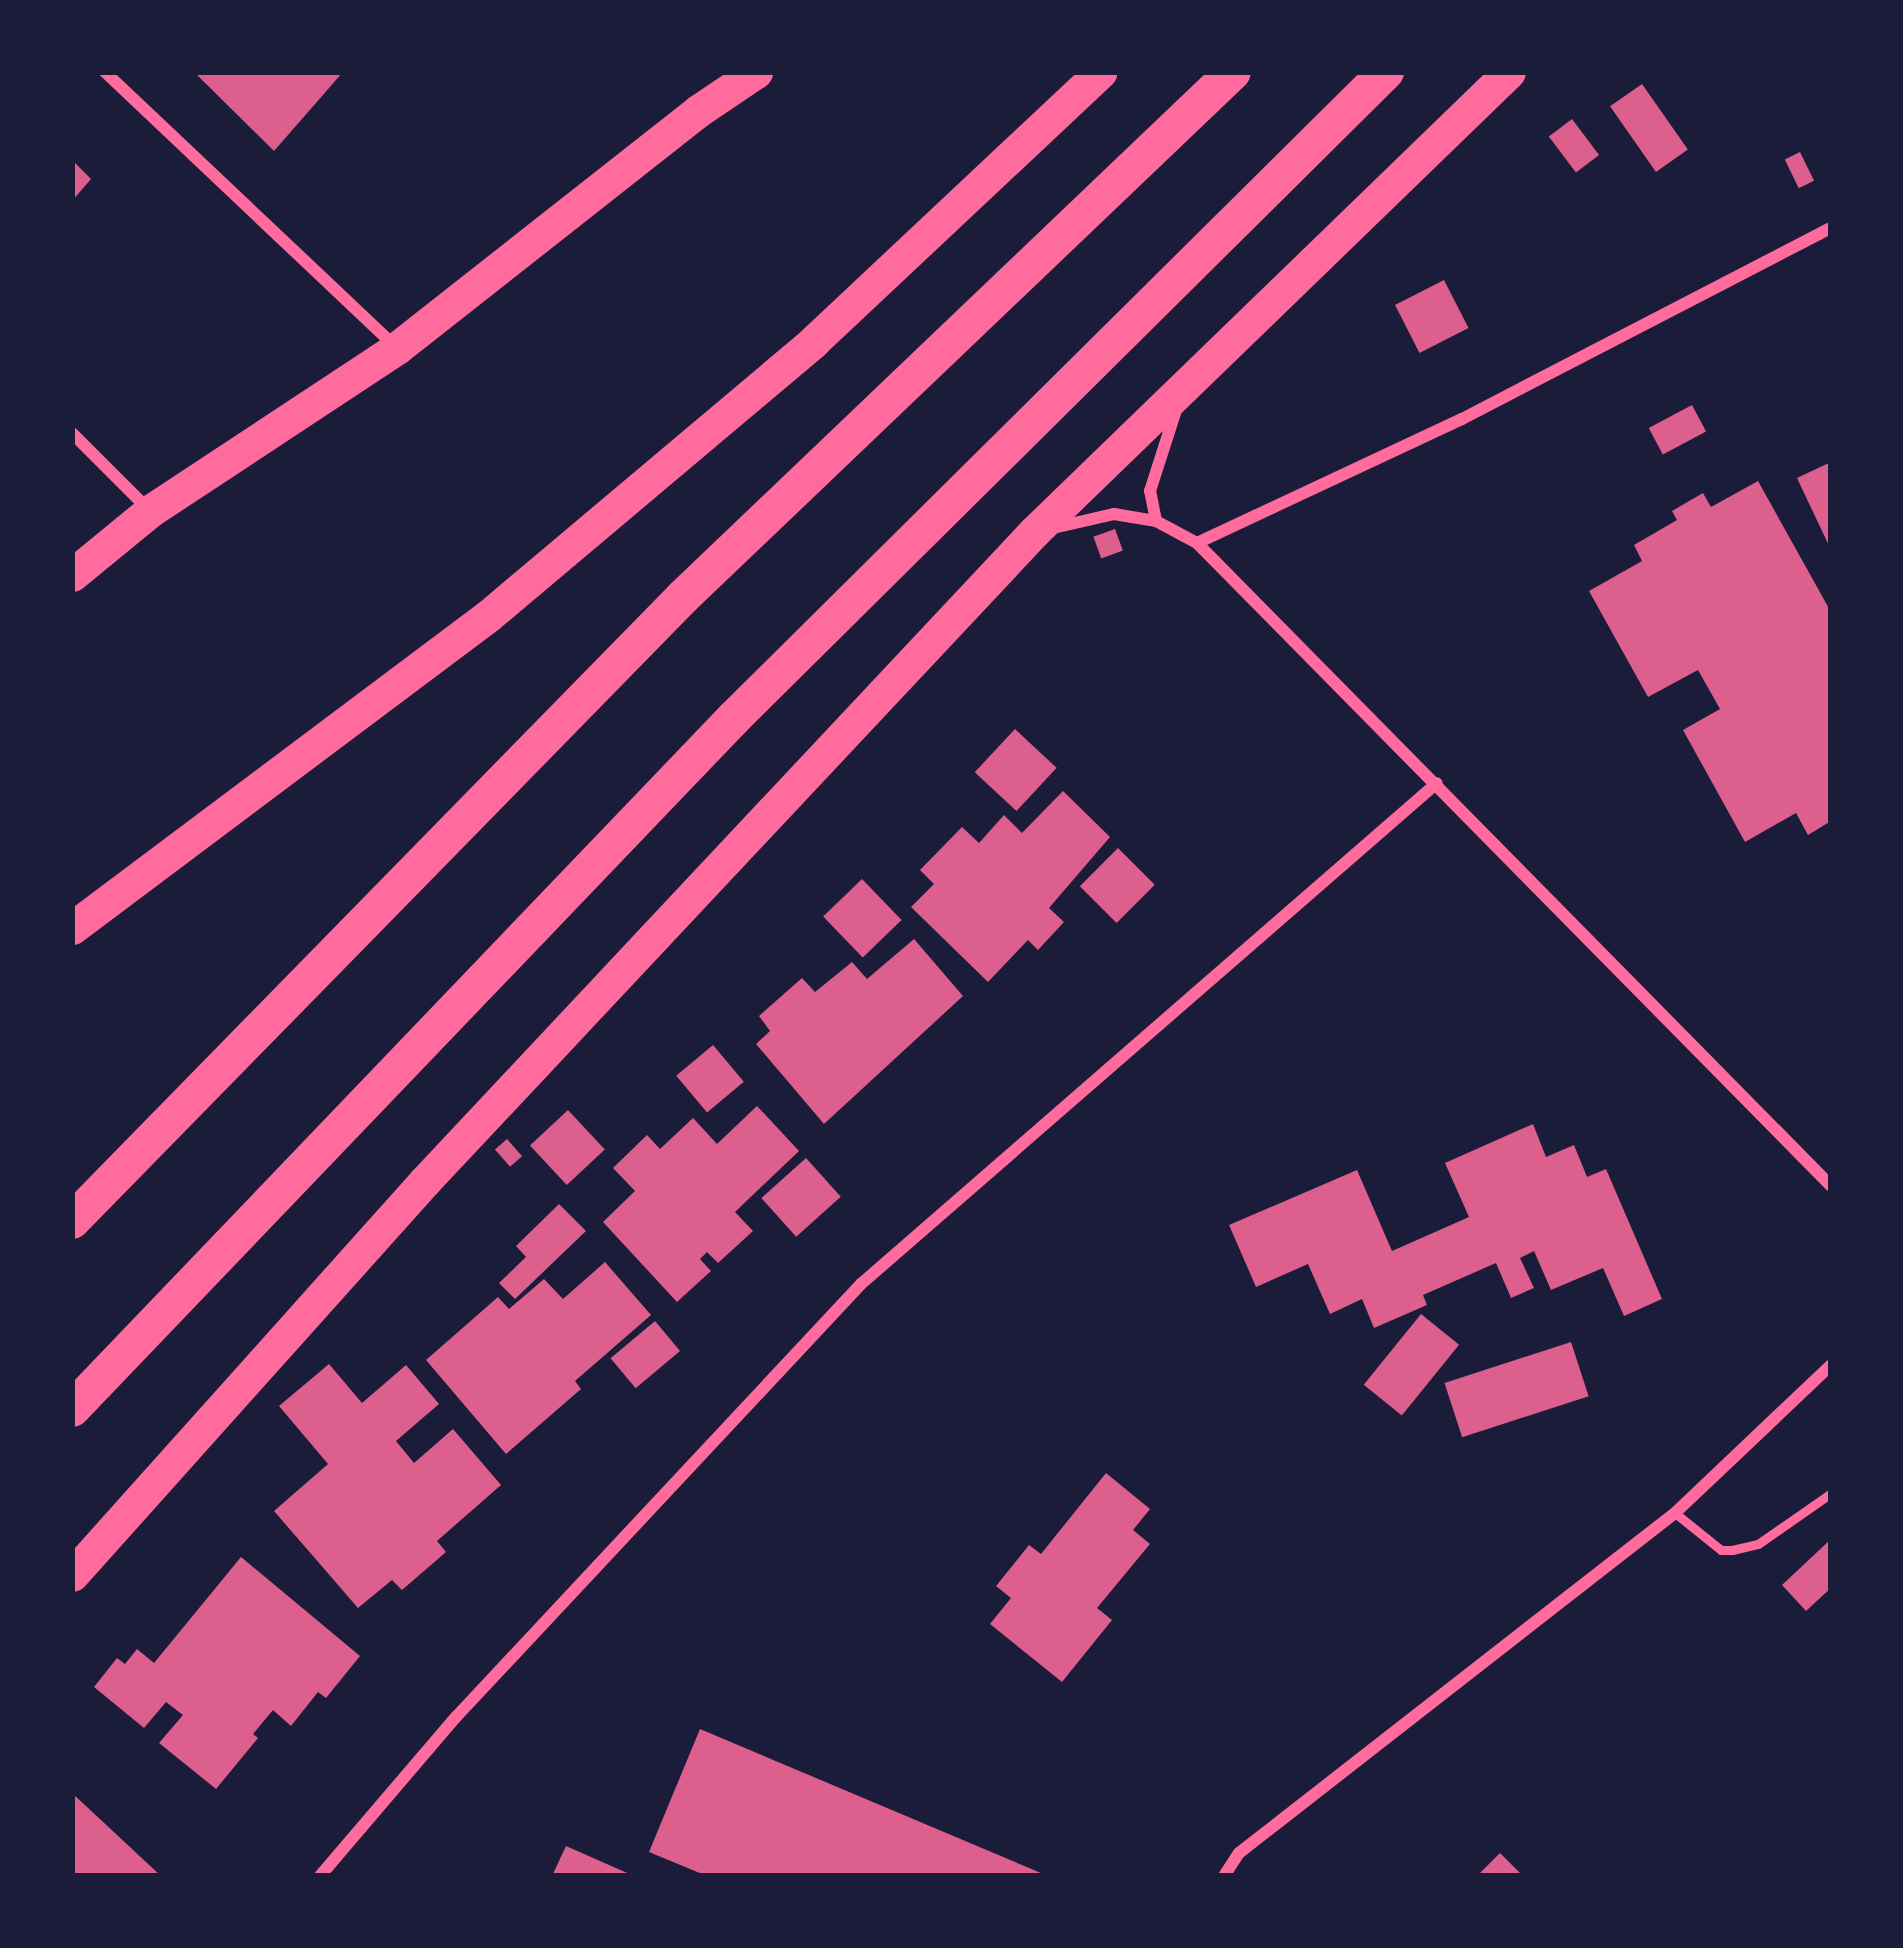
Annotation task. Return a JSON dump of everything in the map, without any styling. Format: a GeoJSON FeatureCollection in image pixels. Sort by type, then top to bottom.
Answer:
{"type":"FeatureCollection","features":[{"type":"Feature","properties":{"kind":"highway"},"geometry":{"type":"LineString","coordinates":[[72,575],[150,511],[397,348],[698,110],[756,72]]}},
{"type":"Feature","properties":{"kind":"highway"},"geometry":{"type":"LineString","coordinates":[[72,928],[506,601],[814,341],[1100,72]]}},
{"type":"Feature","properties":{"kind":"highway"},"geometry":{"type":"LineString","coordinates":[[72,1221],[683,597],[1233,72]]}},
{"type":"Feature","properties":{"kind":"highway"},"geometry":{"type":"LineString","coordinates":[[72,1408],[734,718],[1386,72]]}},
{"type":"Feature","properties":{"kind":"highway"},"geometry":{"type":"LineString","coordinates":[[72,1575],[424,1182],[1034,532],[1509,72]]}},
{"type":"Feature","properties":{"kind":"street"},"geometry":{"type":"LineString","coordinates":[[105,72],[397,348]]}},
{"type":"Feature","properties":{"kind":"street"},"geometry":{"type":"LineString","coordinates":[[1197,543],[1462,419],[1831,228]]}},
{"type":"Feature","properties":{"kind":"street"},"geometry":{"type":"LineString","coordinates":[[1156,521],[1150,491],[1184,386]]}},
{"type":"Feature","properties":{"kind":"street"},"geometry":{"type":"LineString","coordinates":[[72,433],[150,511]]}},
{"type":"Feature","properties":{"kind":"street"},"geometry":{"type":"LineString","coordinates":[[1034,532],[1114,514],[1156,521],[1197,543],[1831,1186]]}},
{"type":"Feature","properties":{"kind":"street"},"geometry":{"type":"LineString","coordinates":[[320,1876],[456,1717],[861,1284],[1437,783]]}},
{"type":"Feature","properties":{"kind":"street"},"geometry":{"type":"LineString","coordinates":[[1224,1876],[1239,1853],[1675,1513],[1831,1365]]}},
{"type":"Feature","properties":{"kind":"lane"},"geometry":{"type":"LineString","coordinates":[[1675,1513],[1720,1550],[1732,1550],[1758,1544],[1831,1493]]}},
{"type":"Feature","properties":{"kind":"building"},"geometry":{"type":"Polygon","coordinates":[[[194,72],[343,72],[274,151],[194,72]]]}},
{"type":"Feature","properties":{"kind":"building"},"geometry":{"type":"Polygon","coordinates":[[[1642,84],[1688,150],[1656,172],[1610,106],[1642,84]]]}},
{"type":"Feature","properties":{"kind":"building"},"geometry":{"type":"Polygon","coordinates":[[[1572,119],[1599,155],[1576,172],[1549,136],[1572,119]]]}},
{"type":"Feature","properties":{"kind":"building"},"geometry":{"type":"Polygon","coordinates":[[[1800,152],[1814,181],[1799,188],[1785,159],[1800,152]]]}},
{"type":"Feature","properties":{"kind":"building"},"geometry":{"type":"Polygon","coordinates":[[[72,160],[91,179],[72,201],[72,160]]]}},
{"type":"Feature","properties":{"kind":"building"},"geometry":{"type":"Polygon","coordinates":[[[1444,280],[1469,328],[1420,353],[1395,305],[1444,280]]]}},
{"type":"Feature","properties":{"kind":"building"},"geometry":{"type":"Polygon","coordinates":[[[1692,405],[1706,431],[1663,454],[1649,428],[1692,405]]]}},
{"type":"Feature","properties":{"kind":"building"},"geometry":{"type":"Polygon","coordinates":[[[1831,462],[1831,550],[1797,478],[1831,462]]]}},
{"type":"Feature","properties":{"kind":"building"},"geometry":{"type":"Polygon","coordinates":[[[1758,481],[1831,612],[1831,821],[1808,835],[1796,813],[1745,842],[1683,730],[1720,709],[1698,670],[1648,697],[1589,591],[1642,561],[1634,545],[1677,520],[1672,511],[1703,493],[1711,507],[1758,481]]]}},
{"type":"Feature","properties":{"kind":"building"},"geometry":{"type":"Polygon","coordinates":[[[1115,529],[1123,551],[1101,558],[1093,537],[1115,529]]]}},
{"type":"Feature","properties":{"kind":"building"},"geometry":{"type":"Polygon","coordinates":[[[1015,729],[1057,768],[1016,811],[975,772],[1015,729]]]}},
{"type":"Feature","properties":{"kind":"building"},"geometry":{"type":"Polygon","coordinates":[[[1063,791],[1110,837],[1049,908],[1064,922],[1038,950],[1028,940],[988,982],[911,907],[934,884],[920,870],[962,827],[979,843],[1004,815],[1022,833],[1063,791]]]}},
{"type":"Feature","properties":{"kind":"building"},"geometry":{"type":"Polygon","coordinates":[[[1118,848],[1155,885],[1117,923],[1080,886],[1118,848]]]}},
{"type":"Feature","properties":{"kind":"building"},"geometry":{"type":"Polygon","coordinates":[[[862,879],[902,920],[863,958],[823,917],[862,879]]]}},
{"type":"Feature","properties":{"kind":"building"},"geometry":{"type":"Polygon","coordinates":[[[914,939],[963,996],[824,1124],[756,1044],[770,1031],[759,1016],[802,978],[815,992],[852,962],[867,979],[914,939]]]}},
{"type":"Feature","properties":{"kind":"building"},"geometry":{"type":"Polygon","coordinates":[[[713,1045],[744,1082],[707,1113],[676,1076],[713,1045]]]}},
{"type":"Feature","properties":{"kind":"building"},"geometry":{"type":"Polygon","coordinates":[[[757,1106],[799,1151],[735,1212],[753,1231],[718,1263],[707,1252],[700,1259],[711,1271],[677,1302],[603,1222],[635,1191],[613,1168],[647,1135],[660,1149],[693,1118],[717,1144],[757,1106]]]}},
{"type":"Feature","properties":{"kind":"building"},"geometry":{"type":"Polygon","coordinates":[[[568,1110],[605,1149],[567,1185],[530,1145],[568,1110]]]}},
{"type":"Feature","properties":{"kind":"building"},"geometry":{"type":"Polygon","coordinates":[[[1533,1124],[1546,1157],[1574,1145],[1587,1177],[1606,1169],[1662,1299],[1624,1316],[1603,1268],[1551,1290],[1534,1251],[1520,1258],[1534,1288],[1511,1298],[1496,1263],[1423,1295],[1427,1305],[1374,1328],[1362,1299],[1330,1314],[1308,1264],[1256,1287],[1229,1225],[1357,1170],[1392,1251],[1469,1217],[1445,1163],[1533,1124]]]}},
{"type":"Feature","properties":{"kind":"building"},"geometry":{"type":"Polygon","coordinates":[[[507,1139],[522,1156],[510,1167],[495,1149],[507,1139]]]}},
{"type":"Feature","properties":{"kind":"building"},"geometry":{"type":"Polygon","coordinates":[[[806,1158],[841,1197],[796,1237],[761,1198],[806,1158]]]}},
{"type":"Feature","properties":{"kind":"building"},"geometry":{"type":"Polygon","coordinates":[[[559,1204],[586,1231],[515,1299],[499,1283],[526,1257],[516,1246],[559,1204]]]}},
{"type":"Feature","properties":{"kind":"building"},"geometry":{"type":"Polygon","coordinates":[[[605,1262],[651,1315],[575,1381],[581,1389],[506,1454],[426,1360],[498,1297],[509,1309],[544,1279],[563,1299],[605,1262]]]}},
{"type":"Feature","properties":{"kind":"building"},"geometry":{"type":"Polygon","coordinates":[[[1421,1314],[1459,1345],[1402,1416],[1364,1385],[1421,1314]]]}},
{"type":"Feature","properties":{"kind":"building"},"geometry":{"type":"Polygon","coordinates":[[[655,1321],[680,1351],[636,1388],[611,1358],[655,1321]]]}},
{"type":"Feature","properties":{"kind":"building"},"geometry":{"type":"Polygon","coordinates":[[[1571,1342],[1589,1396],[1462,1437],[1445,1383],[1571,1342]]]}},
{"type":"Feature","properties":{"kind":"building"},"geometry":{"type":"Polygon","coordinates":[[[329,1364],[362,1403],[406,1365],[439,1404],[396,1441],[414,1463],[453,1429],[501,1485],[437,1541],[446,1552],[402,1590],[392,1580],[358,1608],[274,1511],[328,1464],[279,1406],[329,1364]]]}},
{"type":"Feature","properties":{"kind":"building"},"geometry":{"type":"Polygon","coordinates":[[[1106,1473],[1150,1509],[1133,1530],[1150,1544],[1097,1608],[1112,1620],[1062,1682],[990,1624],[1011,1598],[996,1586],[1029,1545],[1041,1554],[1106,1473]]]}},
{"type":"Feature","properties":{"kind":"building"},"geometry":{"type":"Polygon","coordinates":[[[1831,1539],[1831,1588],[1806,1611],[1782,1585],[1831,1539]]]}},
{"type":"Feature","properties":{"kind":"building"},"geometry":{"type":"Polygon","coordinates":[[[241,1557],[360,1656],[326,1698],[318,1692],[291,1726],[273,1710],[253,1734],[258,1738],[216,1789],[159,1743],[183,1715],[166,1702],[144,1728],[94,1687],[117,1658],[125,1664],[137,1649],[154,1663],[241,1557]]]}},
{"type":"Feature","properties":{"kind":"building"},"geometry":{"type":"Polygon","coordinates":[[[700,1729],[1048,1876],[707,1876],[649,1852],[700,1729]]]}},
{"type":"Feature","properties":{"kind":"building"},"geometry":{"type":"Polygon","coordinates":[[[72,1793],[161,1876],[72,1876],[72,1793]]]}},
{"type":"Feature","properties":{"kind":"building"},"geometry":{"type":"Polygon","coordinates":[[[566,1846],[634,1876],[552,1876],[566,1846]]]}},
{"type":"Feature","properties":{"kind":"building"},"geometry":{"type":"Polygon","coordinates":[[[1500,1853],[1523,1876],[1477,1876],[1500,1853]]]}}]}
